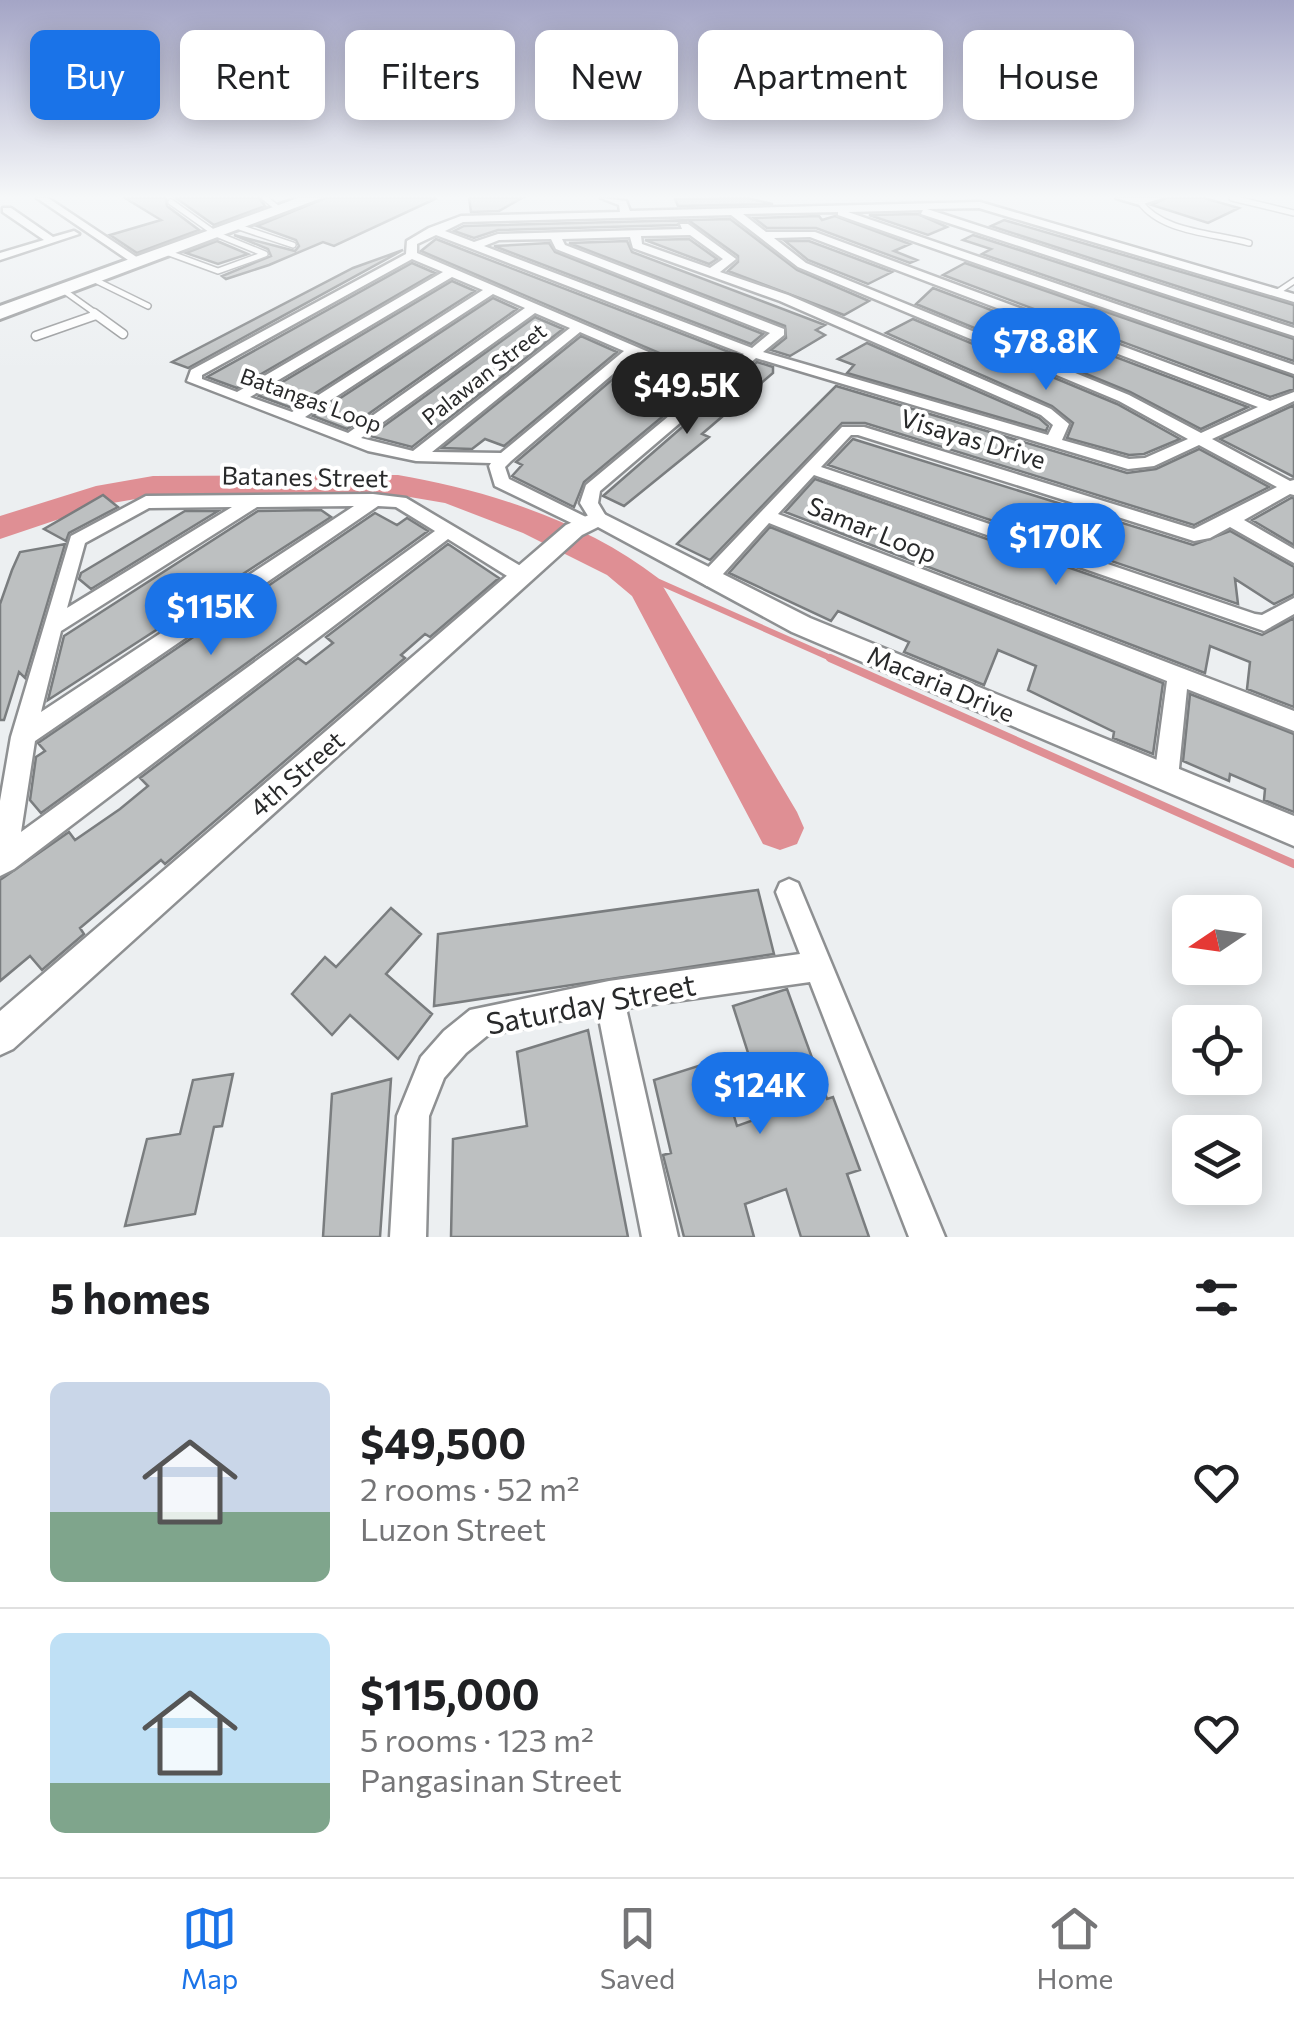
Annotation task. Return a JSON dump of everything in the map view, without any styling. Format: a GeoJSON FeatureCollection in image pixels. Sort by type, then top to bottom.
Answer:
{"type":"FeatureCollection","features":[{"type":"Feature","properties":{"kind":"highway"},"geometry":{"type":"LineString","coordinates":[[0,314],[156,256]]}},
{"type":"Feature","properties":{"kind":"street"},"geometry":{"type":"LineString","coordinates":[[129,256],[138,262]]}},
{"type":"Feature","properties":{"kind":"street","name":"Batangas Loop"},"geometry":{"type":"LineString","coordinates":[[411,256],[192,377],[349,440],[416,456],[505,458]]}},
{"type":"Feature","properties":{"kind":"street"},"geometry":{"type":"LineString","coordinates":[[414,256],[714,384]]}},
{"type":"Feature","properties":{"kind":"street"},"geometry":{"type":"LineString","coordinates":[[499,256],[756,354],[1138,464],[1294,396]]}},
{"type":"Feature","properties":{"kind":"street"},"geometry":{"type":"LineString","coordinates":[[583,256],[777,329],[778,334],[592,489],[585,524],[502,482],[498,466],[505,458],[633,350]]}},
{"type":"Feature","properties":{"kind":"street"},"geometry":{"type":"LineString","coordinates":[[664,256],[798,304],[1046,412],[1061,424],[1053,442]]}},
{"type":"Feature","properties":{"kind":"street"},"geometry":{"type":"LineString","coordinates":[[711,273],[730,259],[725,256]]}},
{"type":"Feature","properties":{"kind":"street"},"geometry":{"type":"LineString","coordinates":[[791,256],[824,276],[1124,398],[1292,488]]}},
{"type":"Feature","properties":{"kind":"street"},"geometry":{"type":"LineString","coordinates":[[869,256],[1272,407]]}},
{"type":"Feature","properties":{"kind":"street"},"geometry":{"type":"LineString","coordinates":[[965,256],[1294,370]]}},
{"type":"Feature","properties":{"kind":"street"},"geometry":{"type":"LineString","coordinates":[[1060,256],[1294,332]]}},
{"type":"Feature","properties":{"kind":"street"},"geometry":{"type":"LineString","coordinates":[[1152,256],[1294,298]]}},
{"type":"Feature","properties":{"kind":"street"},"geometry":{"type":"LineString","coordinates":[[238,398],[452,272]]}},
{"type":"Feature","properties":{"kind":"street"},"geometry":{"type":"LineString","coordinates":[[293,418],[492,289]]}},
{"type":"Feature","properties":{"kind":"street"},"geometry":{"type":"LineString","coordinates":[[349,440],[535,307]]}},
{"type":"Feature","properties":{"kind":"street","name":"Palawan Street"},"geometry":{"type":"LineString","coordinates":[[416,456],[579,326]]}},
{"type":"Feature","properties":{"kind":"street","name":"Visayas Drive"},"geometry":{"type":"LineString","coordinates":[[811,470],[847,430],[859,430],[1194,535],[1292,488]]}},
{"type":"Feature","properties":{"kind":"street"},"geometry":{"type":"LineString","coordinates":[[707,578],[811,470],[1254,621],[1264,623],[1294,606]]}},
{"type":"Feature","properties":{"kind":"street"},"geometry":{"type":"LineString","coordinates":[[2,862],[10,787],[52,627],[256,500]]}},
{"type":"Feature","properties":{"kind":"street"},"geometry":{"type":"LineString","coordinates":[[22,737],[374,500]]}},
{"type":"Feature","properties":{"kind":"street","name":"Batanes Street"},"geometry":{"type":"LineString","coordinates":[[52,627],[77,540],[146,502],[400,502],[519,570]]}},
{"type":"Feature","properties":{"kind":"street","name":"Samar Loop"},"geometry":{"type":"LineString","coordinates":[[766,516],[1294,721]]}},
{"type":"Feature","properties":{"kind":"street"},"geometry":{"type":"LineString","coordinates":[[1230,519],[1294,557]]}},
{"type":"Feature","properties":{"kind":"street","name":"4th Street"},"geometry":{"type":"LineString","coordinates":[[0,1036],[519,570],[585,524]]}},
{"type":"Feature","properties":{"kind":"street","name":"Macaria Drive"},"geometry":{"type":"LineString","coordinates":[[585,524],[707,578],[801,626],[1294,831]]}},
{"type":"Feature","properties":{"kind":"street"},"geometry":{"type":"LineString","coordinates":[[2,862],[448,530]]}},
{"type":"Feature","properties":{"kind":"street"},"geometry":{"type":"LineString","coordinates":[[1166,778],[1178,676]]}},
{"type":"Feature","properties":{"kind":"street"},"geometry":{"type":"LineString","coordinates":[[789,892],[928,1237]]}},
{"type":"Feature","properties":{"kind":"street","name":"Saturday Street"},"geometry":{"type":"LineString","coordinates":[[408,1237],[413,1116],[432,1068],[454,1042],[481,1021],[609,996],[819,966]]}},
{"type":"Feature","properties":{"kind":"street"},"geometry":{"type":"LineString","coordinates":[[609,996],[660,1237]]}},
{"type":"Feature","properties":{"kind":"lane"},"geometry":{"type":"LineString","coordinates":[[176,256],[218,271],[260,256]]}},
{"type":"Feature","properties":{"kind":"lane"},"geometry":{"type":"LineString","coordinates":[[93,279],[148,306]]}},
{"type":"Feature","properties":{"kind":"lane"},"geometry":{"type":"LineString","coordinates":[[1276,293],[1294,282]]}},
{"type":"Feature","properties":{"kind":"lane"},"geometry":{"type":"LineString","coordinates":[[63,290],[124,334]]}},
{"type":"Feature","properties":{"kind":"lane"},"geometry":{"type":"LineString","coordinates":[[36,336],[96,315]]}},
{"type":"Feature","properties":{"kind":"building"},"geometry":{"type":"Polygon","coordinates":[[[194,256],[243,256],[218,264],[194,256]]]}},
{"type":"Feature","properties":{"kind":"building"},"geometry":{"type":"Polygon","coordinates":[[[271,256],[291,256],[226,279],[222,276],[271,256]]]}},
{"type":"Feature","properties":{"kind":"building"},"geometry":{"type":"Polygon","coordinates":[[[393,256],[188,368],[172,362],[353,268],[393,256]]]}},
{"type":"Feature","properties":{"kind":"building"},"geometry":{"type":"Polygon","coordinates":[[[432,256],[479,256],[737,355],[713,376],[432,256]]]}},
{"type":"Feature","properties":{"kind":"building"},"geometry":{"type":"Polygon","coordinates":[[[520,256],[564,256],[763,334],[751,344],[520,256]]]}},
{"type":"Feature","properties":{"kind":"building"},"geometry":{"type":"Polygon","coordinates":[[[602,256],[642,256],[825,325],[816,330],[825,335],[790,356],[771,350],[786,338],[785,326],[602,256]]]}},
{"type":"Feature","properties":{"kind":"building"},"geometry":{"type":"Polygon","coordinates":[[[687,256],[717,259],[709,264],[687,256]]]}},
{"type":"Feature","properties":{"kind":"building"},"geometry":{"type":"Polygon","coordinates":[[[738,256],[778,256],[797,270],[869,301],[844,315],[728,271],[738,262],[738,256]]]}},
{"type":"Feature","properties":{"kind":"building"},"geometry":{"type":"Polygon","coordinates":[[[803,256],[848,256],[892,272],[868,284],[803,256]]]}},
{"type":"Feature","properties":{"kind":"building"},"geometry":{"type":"Polygon","coordinates":[[[890,256],[917,260],[910,263],[890,256]]]}},
{"type":"Feature","properties":{"kind":"building"},"geometry":{"type":"Polygon","coordinates":[[[987,256],[1037,256],[1294,339],[1294,361],[987,256]]]}},
{"type":"Feature","properties":{"kind":"building"},"geometry":{"type":"Polygon","coordinates":[[[1083,256],[1126,256],[1294,305],[1294,324],[1083,256]]]}},
{"type":"Feature","properties":{"kind":"building"},"geometry":{"type":"Polygon","coordinates":[[[412,263],[435,273],[237,388],[207,377],[412,263]]]}},
{"type":"Feature","properties":{"kind":"building"},"geometry":{"type":"Polygon","coordinates":[[[965,263],[1294,377],[1294,389],[1270,397],[943,275],[965,263]]]}},
{"type":"Feature","properties":{"kind":"building"},"geometry":{"type":"Polygon","coordinates":[[[452,281],[475,291],[292,408],[259,396],[452,281]]]}},
{"type":"Feature","properties":{"kind":"building"},"geometry":{"type":"Polygon","coordinates":[[[933,288],[1248,407],[1201,429],[1130,392],[916,304],[933,288]]]}},
{"type":"Feature","properties":{"kind":"building"},"geometry":{"type":"Polygon","coordinates":[[[493,298],[517,309],[347,429],[313,416],[493,298]]]}},
{"type":"Feature","properties":{"kind":"building"},"geometry":{"type":"Polygon","coordinates":[[[535,317],[563,329],[412,447],[370,436],[535,317]]]}},
{"type":"Feature","properties":{"kind":"building"},"geometry":{"type":"Polygon","coordinates":[[[913,319],[1117,404],[1180,439],[1144,454],[1129,455],[1067,438],[1073,423],[1052,406],[886,333],[913,319]]]}},
{"type":"Feature","properties":{"kind":"building"},"geometry":{"type":"Polygon","coordinates":[[[581,336],[617,352],[504,446],[485,439],[472,449],[442,448],[581,336]]]}},
{"type":"Feature","properties":{"kind":"building"},"geometry":{"type":"Polygon","coordinates":[[[867,343],[1039,418],[1048,426],[1046,431],[847,373],[854,365],[838,359],[867,343]]]}},
{"type":"Feature","properties":{"kind":"building"},"geometry":{"type":"Polygon","coordinates":[[[635,360],[698,387],[584,482],[574,507],[512,476],[522,465],[516,462],[635,360]]]}},
{"type":"Feature","properties":{"kind":"building"},"geometry":{"type":"Polygon","coordinates":[[[757,362],[773,367],[773,373],[702,434],[709,437],[624,506],[603,496],[757,362]]]}},
{"type":"Feature","properties":{"kind":"building"},"geometry":{"type":"Polygon","coordinates":[[[836,386],[1127,473],[1156,469],[1199,449],[1269,487],[1194,525],[865,423],[842,423],[710,560],[677,544],[836,386]]]}},
{"type":"Feature","properties":{"kind":"building"},"geometry":{"type":"Polygon","coordinates":[[[1294,405],[1294,477],[1220,439],[1294,405]]]}},
{"type":"Feature","properties":{"kind":"building"},"geometry":{"type":"Polygon","coordinates":[[[853,439],[1193,545],[1230,531],[1294,567],[1294,594],[1274,604],[1235,579],[1238,604],[828,465],[853,439]]]}},
{"type":"Feature","properties":{"kind":"building"},"geometry":{"type":"Polygon","coordinates":[[[815,479],[1262,635],[1294,618],[1294,707],[1247,689],[1250,662],[1210,646],[1205,673],[785,512],[815,479]]]}},
{"type":"Feature","properties":{"kind":"building"},"geometry":{"type":"Polygon","coordinates":[[[103,495],[118,507],[69,533],[66,541],[44,529],[103,495]]]}},
{"type":"Feature","properties":{"kind":"building"},"geometry":{"type":"Polygon","coordinates":[[[1294,498],[1294,545],[1252,520],[1294,498]]]}},
{"type":"Feature","properties":{"kind":"building"},"geometry":{"type":"Polygon","coordinates":[[[321,510],[331,517],[48,700],[64,636],[258,511],[321,510]]]}},
{"type":"Feature","properties":{"kind":"building"},"geometry":{"type":"Polygon","coordinates":[[[185,511],[218,511],[91,589],[79,579],[81,573],[185,511]]]}},
{"type":"Feature","properties":{"kind":"building"},"geometry":{"type":"Polygon","coordinates":[[[375,513],[397,525],[407,518],[428,531],[41,813],[30,800],[36,757],[45,751],[38,743],[375,513]]]}},
{"type":"Feature","properties":{"kind":"building"},"geometry":{"type":"Polygon","coordinates":[[[770,527],[1163,683],[1153,754],[1113,738],[1114,732],[1028,690],[1036,666],[998,650],[984,685],[904,652],[909,642],[838,611],[831,621],[729,573],[770,527]]]}},
{"type":"Feature","properties":{"kind":"building"},"geometry":{"type":"Polygon","coordinates":[[[65,544],[25,678],[19,672],[4,720],[0,720],[0,604],[12,570],[20,552],[65,544]]]}},
{"type":"Feature","properties":{"kind":"building"},"geometry":{"type":"Polygon","coordinates":[[[448,544],[499,578],[430,637],[425,634],[401,655],[405,658],[165,864],[161,860],[80,928],[84,934],[42,970],[30,956],[0,981],[0,880],[69,832],[75,840],[120,809],[148,786],[140,778],[298,658],[306,664],[333,643],[326,637],[448,544]]]}},
{"type":"Feature","properties":{"kind":"building"},"geometry":{"type":"Polygon","coordinates":[[[1190,694],[1294,734],[1294,812],[1264,800],[1265,789],[1230,774],[1229,781],[1183,761],[1190,694]]]}},
{"type":"Feature","properties":{"kind":"building"},"geometry":{"type":"Polygon","coordinates":[[[758,890],[774,954],[434,1006],[438,934],[758,890]]]}},
{"type":"Feature","properties":{"kind":"building"},"geometry":{"type":"Polygon","coordinates":[[[391,908],[421,934],[386,974],[432,1014],[398,1059],[350,1015],[332,1035],[292,994],[325,957],[336,967],[391,908]]]}},
{"type":"Feature","properties":{"kind":"building"},"geometry":{"type":"Polygon","coordinates":[[[787,989],[827,1099],[833,1097],[860,1170],[847,1174],[869,1237],[801,1237],[786,1189],[745,1204],[754,1237],[684,1237],[663,1155],[671,1153],[654,1080],[717,1060],[737,1126],[768,1115],[733,1006],[787,989]]]}},
{"type":"Feature","properties":{"kind":"building"},"geometry":{"type":"Polygon","coordinates":[[[588,1030],[628,1237],[451,1237],[453,1139],[527,1126],[517,1052],[588,1030]]]}},
{"type":"Feature","properties":{"kind":"building"},"geometry":{"type":"Polygon","coordinates":[[[233,1074],[222,1126],[214,1127],[195,1214],[125,1226],[147,1139],[180,1134],[193,1080],[233,1074]]]}},
{"type":"Feature","properties":{"kind":"building"},"geometry":{"type":"Polygon","coordinates":[[[391,1079],[380,1237],[323,1237],[332,1094],[391,1079]]]}},
{"type":"Feature","properties":{"kind":"waterway"},"geometry":{"type":"LineString","coordinates":[[0,528],[96,496],[153,486],[398,485],[451,494],[535,525],[619,566],[645,587],[780,828]]}},
{"type":"Feature","properties":{"kind":"waterway"},"geometry":{"type":"LineString","coordinates":[[607,559],[835,660]]}},
{"type":"Feature","properties":{"kind":"waterway"},"geometry":{"type":"LineString","coordinates":[[830,658],[1294,864]]}}]}
